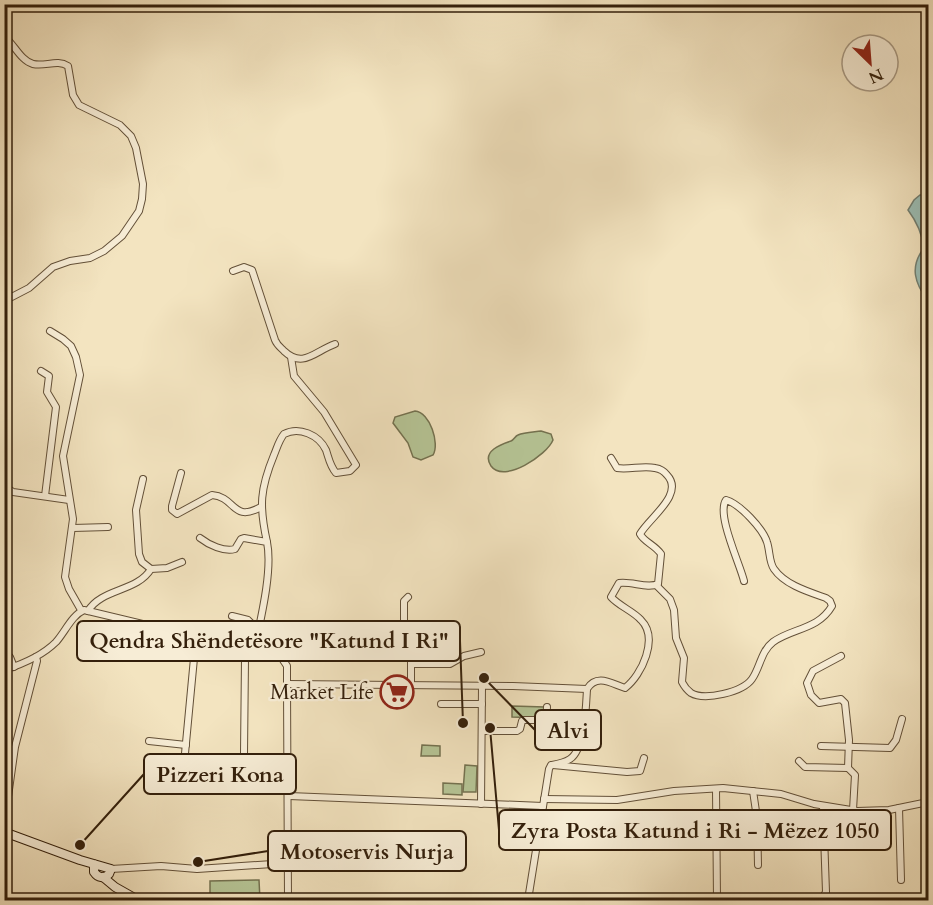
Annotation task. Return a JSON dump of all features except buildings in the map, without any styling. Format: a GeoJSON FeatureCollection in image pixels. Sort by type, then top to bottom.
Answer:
{"type":"FeatureCollection","features":[{"type":"Feature","properties":{"kind":"main road"},"geometry":{"type":"LineString","coordinates":[[4,832],[93,864],[95,873],[108,873],[115,887],[138,900]]}},
{"type":"Feature","properties":{"kind":"street"},"geometry":{"type":"LineString","coordinates":[[4,36],[31,63],[62,63],[68,66],[73,95],[79,105],[113,121],[131,136],[136,148],[143,189],[139,211],[115,243],[95,257],[53,267],[29,288],[4,301]]}},
{"type":"Feature","properties":{"kind":"street"},"geometry":{"type":"LineString","coordinates":[[233,271],[244,267],[252,270],[277,345],[291,357],[297,360],[305,358],[335,344]]}},
{"type":"Feature","properties":{"kind":"street"},"geometry":{"type":"LineString","coordinates":[[50,331],[71,346],[80,375],[63,456],[73,519],[65,577],[73,598],[85,611],[276,655],[284,660],[287,666],[288,900]]}},
{"type":"Feature","properties":{"kind":"street"},"geometry":{"type":"LineString","coordinates":[[244,753],[245,659],[258,630],[264,598],[268,554],[261,507],[269,465],[281,437],[288,432],[303,431],[320,442],[336,473],[350,471],[356,465],[324,412],[294,376],[291,357]]}},
{"type":"Feature","properties":{"kind":"street"},"geometry":{"type":"LineString","coordinates":[[41,371],[49,376],[47,392],[56,406],[45,496]]}},
{"type":"Feature","properties":{"kind":"street"},"geometry":{"type":"LineString","coordinates":[[611,458],[617,468],[659,468],[671,480],[673,489],[668,498],[640,534],[661,554],[657,586]]}},
{"type":"Feature","properties":{"kind":"street"},"geometry":{"type":"LineString","coordinates":[[181,473],[172,506],[172,510],[177,514],[212,495],[221,497],[241,513],[250,513],[261,507]]}},
{"type":"Feature","properties":{"kind":"street"},"geometry":{"type":"LineString","coordinates":[[143,479],[136,510],[139,554],[142,562],[151,569],[167,568],[182,562]]}},
{"type":"Feature","properties":{"kind":"street"},"geometry":{"type":"LineString","coordinates":[[4,486],[13,492],[69,500]]}},
{"type":"Feature","properties":{"kind":"street"},"geometry":{"type":"LineString","coordinates":[[551,765],[572,758],[581,738],[585,720],[587,689],[593,682],[603,680],[626,688],[643,664],[647,654],[648,639],[645,624],[634,613],[612,599],[616,585],[627,582],[657,586],[670,599],[675,610],[675,633],[684,658],[682,682],[691,693],[708,696],[734,691],[745,685],[753,679],[763,656],[773,642],[809,627],[821,619],[832,606],[826,598],[795,585],[775,571],[762,531],[735,505],[726,500],[723,505],[730,544],[744,581]]}},
{"type":"Feature","properties":{"kind":"street"},"geometry":{"type":"LineString","coordinates":[[73,528],[108,527]]}},
{"type":"Feature","properties":{"kind":"street"},"geometry":{"type":"LineString","coordinates":[[200,538],[208,544],[231,550],[235,549],[244,538],[267,542]]}},
{"type":"Feature","properties":{"kind":"street"},"geometry":{"type":"LineString","coordinates":[[4,670],[36,657],[54,644],[95,602],[141,581],[151,569]]}},
{"type":"Feature","properties":{"kind":"street"},"geometry":{"type":"LineString","coordinates":[[408,597],[404,601],[404,638],[411,649],[411,685]]}},
{"type":"Feature","properties":{"kind":"street"},"geometry":{"type":"LineString","coordinates":[[232,616],[248,620],[258,630]]}},
{"type":"Feature","properties":{"kind":"street"},"geometry":{"type":"LineString","coordinates":[[184,764],[196,637]]}},
{"type":"Feature","properties":{"kind":"street"},"geometry":{"type":"LineString","coordinates":[[365,656],[372,658],[409,645]]}},
{"type":"Feature","properties":{"kind":"street"},"geometry":{"type":"LineString","coordinates":[[4,651],[10,657],[14,667]]}},
{"type":"Feature","properties":{"kind":"street"},"geometry":{"type":"LineString","coordinates":[[411,664],[450,664],[464,656],[481,652]]}},
{"type":"Feature","properties":{"kind":"street"},"geometry":{"type":"LineString","coordinates":[[841,656],[813,671],[807,683],[811,695],[819,703],[844,700],[847,711],[848,768]]}},
{"type":"Feature","properties":{"kind":"street"},"geometry":{"type":"LineString","coordinates":[[4,825],[15,747],[37,661],[36,657]]}},
{"type":"Feature","properties":{"kind":"street"},"geometry":{"type":"LineString","coordinates":[[287,684],[587,689]]}},
{"type":"Feature","properties":{"kind":"street"},"geometry":{"type":"LineString","coordinates":[[481,804],[482,686]]}},
{"type":"Feature","properties":{"kind":"street"},"geometry":{"type":"LineString","coordinates":[[441,704],[482,704]]}},
{"type":"Feature","properties":{"kind":"street"},"geometry":{"type":"LineString","coordinates":[[546,721],[547,707]]}},
{"type":"Feature","properties":{"kind":"street"},"geometry":{"type":"LineString","coordinates":[[821,746],[890,748],[896,740],[902,719]]}},
{"type":"Feature","properties":{"kind":"street"},"geometry":{"type":"LineString","coordinates":[[482,731],[517,731],[524,720],[546,721],[554,726],[571,730],[581,738]]}},
{"type":"Feature","properties":{"kind":"street"},"geometry":{"type":"LineString","coordinates":[[149,741],[186,745]]}},
{"type":"Feature","properties":{"kind":"street"},"geometry":{"type":"LineString","coordinates":[[551,765],[633,772],[640,771],[644,758]]}},
{"type":"Feature","properties":{"kind":"street"},"geometry":{"type":"LineString","coordinates":[[799,761],[805,766],[848,768],[855,775],[853,810]]}},
{"type":"Feature","properties":{"kind":"street"},"geometry":{"type":"LineString","coordinates":[[528,900],[551,765]]}},
{"type":"Feature","properties":{"kind":"street"},"geometry":{"type":"LineString","coordinates":[[289,796],[481,804],[544,803],[617,800],[671,792],[716,789],[781,794],[823,806],[876,812],[928,802]]}},
{"type":"Feature","properties":{"kind":"street"},"geometry":{"type":"LineString","coordinates":[[716,789],[717,900]]}},
{"type":"Feature","properties":{"kind":"street"},"geometry":{"type":"LineString","coordinates":[[753,791],[757,818],[758,866]]}},
{"type":"Feature","properties":{"kind":"street"},"geometry":{"type":"LineString","coordinates":[[823,806],[826,892],[823,897]]}},
{"type":"Feature","properties":{"kind":"street"},"geometry":{"type":"LineString","coordinates":[[899,808],[901,880]]}},
{"type":"Feature","properties":{"kind":"street"},"geometry":{"type":"LineString","coordinates":[[108,873],[161,866],[197,869],[287,863]]}},
{"type":"Feature","properties":{"kind":"green space"},"geometry":{"type":"Polygon","coordinates":[[[415,411],[429,422],[435,444],[433,455],[421,460],[413,457],[408,443],[393,423],[395,417],[415,411]]]}},
{"type":"Feature","properties":{"kind":"green space"},"geometry":{"type":"Polygon","coordinates":[[[541,431],[551,434],[553,440],[534,460],[515,470],[505,472],[497,471],[491,466],[489,456],[494,449],[520,434],[541,431]]]}},
{"type":"Feature","properties":{"kind":"green space"},"geometry":{"type":"Polygon","coordinates":[[[512,706],[545,707],[545,718],[512,717],[512,706]]]}},
{"type":"Feature","properties":{"kind":"green space"},"geometry":{"type":"Polygon","coordinates":[[[422,745],[440,746],[440,756],[421,756],[422,745]]]}},
{"type":"Feature","properties":{"kind":"green space"},"geometry":{"type":"Polygon","coordinates":[[[465,765],[477,766],[476,792],[463,792],[465,765]]]}},
{"type":"Feature","properties":{"kind":"green space"},"geometry":{"type":"Polygon","coordinates":[[[443,783],[462,784],[462,795],[443,794],[443,783]]]}},
{"type":"Feature","properties":{"kind":"green space"},"geometry":{"type":"Polygon","coordinates":[[[259,880],[260,900],[210,900],[210,881],[259,880]]]}},
{"type":"Feature","properties":{"kind":"water"},"geometry":{"type":"Polygon","coordinates":[[[920,195],[928,195],[928,302],[915,275],[916,262],[924,248],[923,243],[919,228],[908,210],[920,195]]]}},
{"type":"Feature","properties":{"kind":"place","name":"Alvi"},"geometry":{"type":"Point","coordinates":[484,678]}},
{"type":"Feature","properties":{"kind":"place","name":"Market Life"},"geometry":{"type":"Point","coordinates":[397,692]}},
{"type":"Feature","properties":{"kind":"place","name":"Qendra Shëndetësore \"Katund I Ri\""},"geometry":{"type":"Point","coordinates":[463,723]}},
{"type":"Feature","properties":{"kind":"place","name":"Zyra Posta Katund i Ri - Mëzez 1050"},"geometry":{"type":"Point","coordinates":[490,728]}},
{"type":"Feature","properties":{"kind":"place","name":"Pizzeri Kona"},"geometry":{"type":"Point","coordinates":[80,845]}},
{"type":"Feature","properties":{"kind":"place","name":"Motoservis Nurja"},"geometry":{"type":"Point","coordinates":[198,862]}}]}
